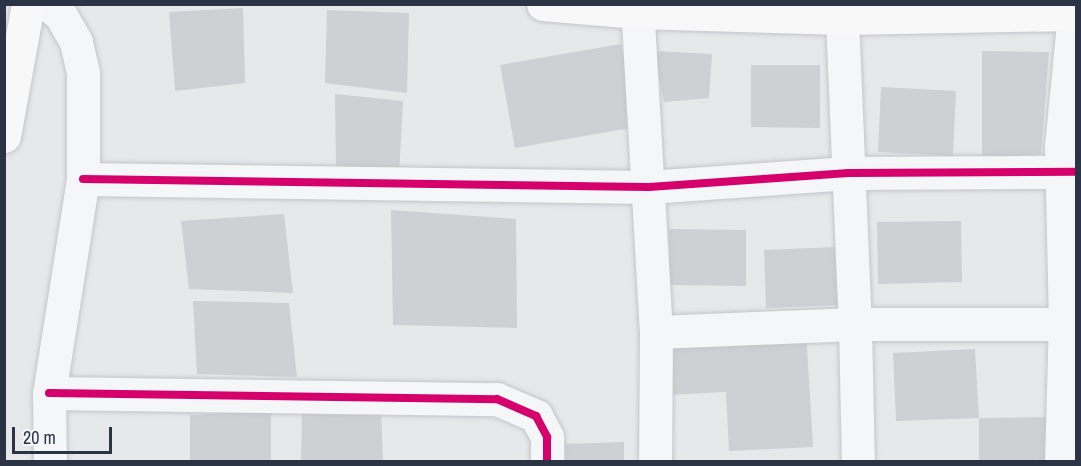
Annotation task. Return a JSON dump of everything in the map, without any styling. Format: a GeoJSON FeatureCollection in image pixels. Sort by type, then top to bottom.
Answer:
{"type":"FeatureCollection","features":[{"type":"Feature","properties":{"kind":"main road"},"geometry":{"type":"LineString","coordinates":[[4,136],[28,4]]}},
{"type":"Feature","properties":{"kind":"main road"},"geometry":{"type":"LineString","coordinates":[[543,4],[842,18],[1075,14]]}},
{"type":"Feature","properties":{"kind":"street"},"geometry":{"type":"LineString","coordinates":[[47,4],[60,14],[76,42],[81,63],[83,179],[49,393],[50,462]]}},
{"type":"Feature","properties":{"kind":"street"},"geometry":{"type":"LineString","coordinates":[[637,8],[656,332],[655,462]]}},
{"type":"Feature","properties":{"kind":"street"},"geometry":{"type":"LineString","coordinates":[[1061,462],[1071,323],[1069,172],[1075,14]]}},
{"type":"Feature","properties":{"kind":"street"},"geometry":{"type":"LineString","coordinates":[[842,18],[855,324],[858,462]]}},
{"type":"Feature","properties":{"kind":"street"},"geometry":{"type":"LineString","coordinates":[[83,179],[649,187],[849,173],[1069,172]]}},
{"type":"Feature","properties":{"kind":"street"},"geometry":{"type":"LineString","coordinates":[[656,332],[855,324],[1071,323]]}},
{"type":"Feature","properties":{"kind":"street"},"geometry":{"type":"LineString","coordinates":[[49,393],[497,399],[536,416],[547,437],[547,462]]}},
{"type":"Feature","properties":{"kind":"building"},"geometry":{"type":"Polygon","coordinates":[[[243,8],[245,83],[175,91],[169,12],[243,8]]]}},
{"type":"Feature","properties":{"kind":"building"},"geometry":{"type":"Polygon","coordinates":[[[327,10],[409,13],[407,93],[325,83],[327,10]]]}},
{"type":"Feature","properties":{"kind":"building"},"geometry":{"type":"Polygon","coordinates":[[[621,44],[636,127],[515,148],[500,65],[621,44]]]}},
{"type":"Feature","properties":{"kind":"building"},"geometry":{"type":"Polygon","coordinates":[[[653,51],[712,54],[709,98],[664,102],[653,51]]]}},
{"type":"Feature","properties":{"kind":"building"},"geometry":{"type":"Polygon","coordinates":[[[982,51],[1049,52],[1041,154],[982,159],[982,51]]]}},
{"type":"Feature","properties":{"kind":"building"},"geometry":{"type":"Polygon","coordinates":[[[751,65],[820,65],[820,128],[751,127],[751,65]]]}},
{"type":"Feature","properties":{"kind":"building"},"geometry":{"type":"Polygon","coordinates":[[[881,87],[956,91],[953,156],[878,152],[881,87]]]}},
{"type":"Feature","properties":{"kind":"building"},"geometry":{"type":"Polygon","coordinates":[[[335,94],[403,101],[399,176],[336,175],[335,94]]]}},
{"type":"Feature","properties":{"kind":"building"},"geometry":{"type":"Polygon","coordinates":[[[391,210],[516,219],[517,328],[393,325],[391,210]]]}},
{"type":"Feature","properties":{"kind":"building"},"geometry":{"type":"Polygon","coordinates":[[[284,214],[293,293],[189,289],[181,221],[284,214]]]}},
{"type":"Feature","properties":{"kind":"building"},"geometry":{"type":"Polygon","coordinates":[[[961,221],[962,282],[878,284],[877,222],[961,221]]]}},
{"type":"Feature","properties":{"kind":"building"},"geometry":{"type":"Polygon","coordinates":[[[669,229],[746,230],[746,286],[670,285],[669,229]]]}},
{"type":"Feature","properties":{"kind":"building"},"geometry":{"type":"Polygon","coordinates":[[[835,247],[838,305],[766,308],[764,250],[835,247]]]}},
{"type":"Feature","properties":{"kind":"building"},"geometry":{"type":"Polygon","coordinates":[[[193,301],[289,303],[297,377],[197,374],[193,301]]]}},
{"type":"Feature","properties":{"kind":"building"},"geometry":{"type":"Polygon","coordinates":[[[806,331],[813,447],[729,451],[726,392],[667,395],[664,339],[806,331]]]}},
{"type":"Feature","properties":{"kind":"building"},"geometry":{"type":"Polygon","coordinates":[[[975,349],[979,418],[896,421],[893,353],[975,349]]]}},
{"type":"Feature","properties":{"kind":"building"},"geometry":{"type":"Polygon","coordinates":[[[302,410],[381,410],[383,462],[301,462],[302,410]]]}},
{"type":"Feature","properties":{"kind":"building"},"geometry":{"type":"Polygon","coordinates":[[[271,411],[271,462],[190,462],[190,415],[271,411]]]}},
{"type":"Feature","properties":{"kind":"building"},"geometry":{"type":"Polygon","coordinates":[[[1049,417],[1049,462],[979,462],[979,418],[1049,417]]]}},
{"type":"Feature","properties":{"kind":"building"},"geometry":{"type":"Polygon","coordinates":[[[624,442],[624,462],[566,462],[565,444],[624,442]]]}},
{"type":"Feature","properties":{"kind":"cycle path"},"geometry":{"type":"LineString","coordinates":[[83,179],[649,187],[849,173],[1076,172]]}},
{"type":"Feature","properties":{"kind":"cycle path"},"geometry":{"type":"LineString","coordinates":[[49,393],[497,399],[536,416],[547,437],[547,462]]}}]}
